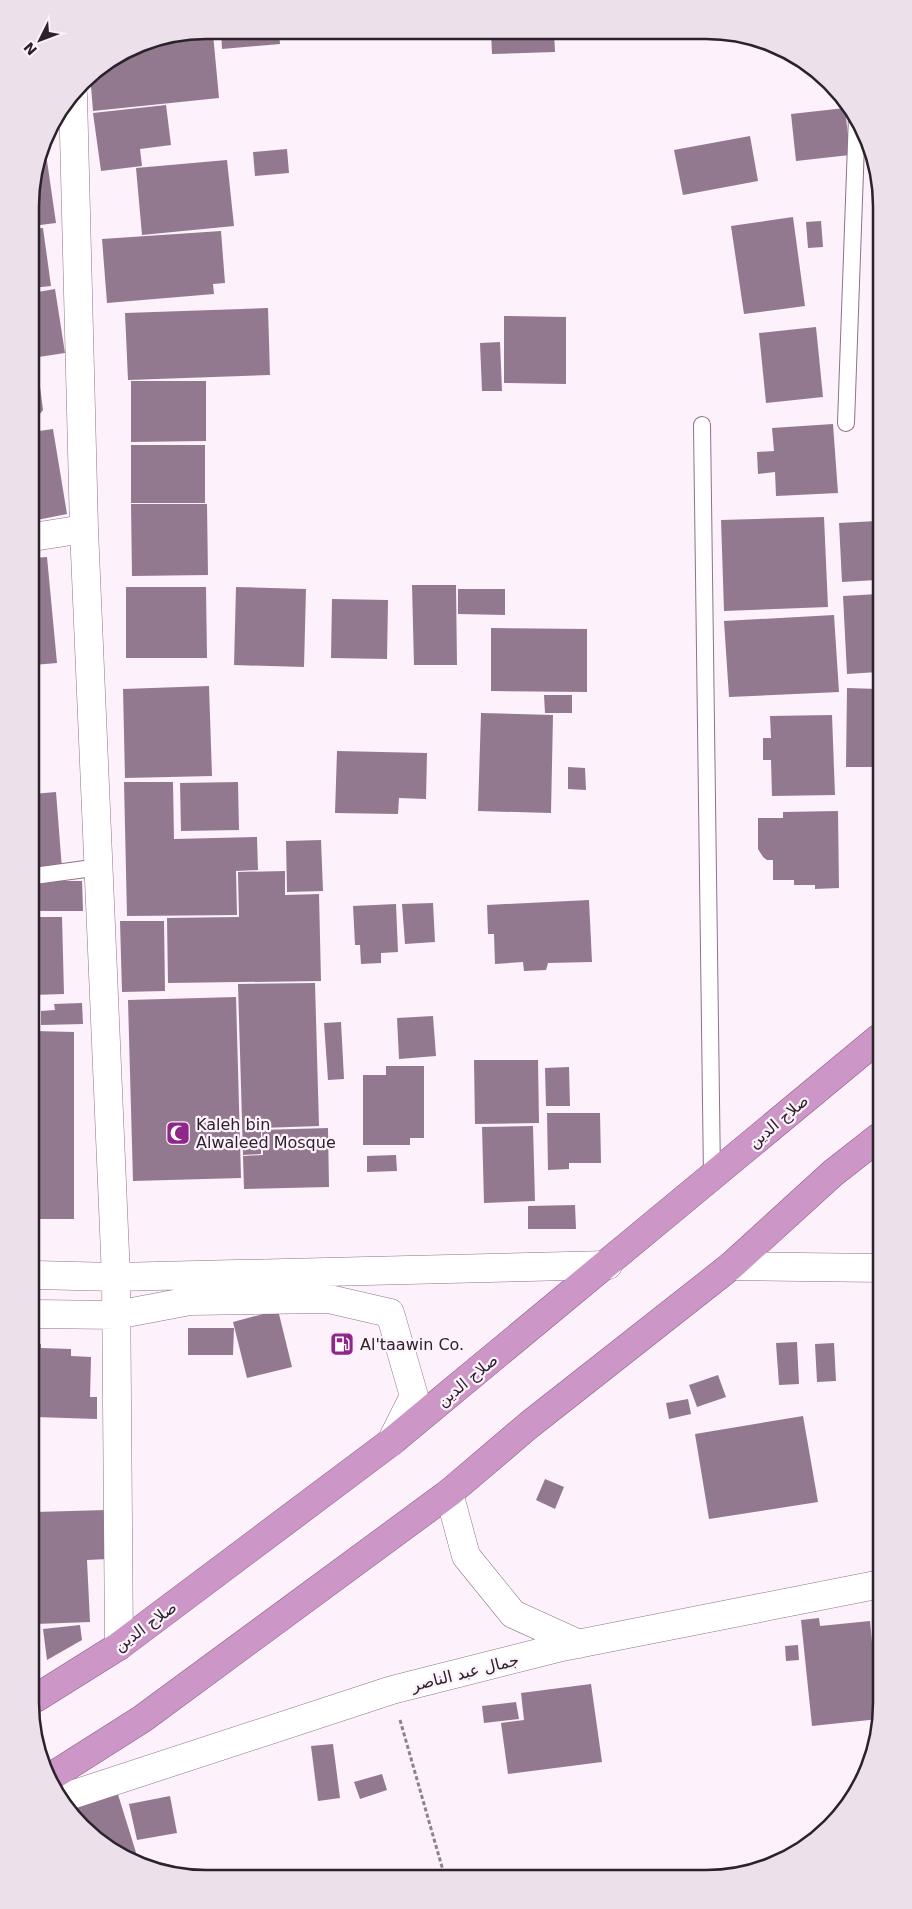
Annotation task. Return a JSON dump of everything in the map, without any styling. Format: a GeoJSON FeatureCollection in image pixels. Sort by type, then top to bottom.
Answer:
{"type":"FeatureCollection","features":[{"type":"Feature","properties":{"kind":"highway","name":"صلاح الدين"},"geometry":{"type":"LineString","coordinates":[[39,1696],[119,1646],[391,1442],[873,1043]]}},
{"type":"Feature","properties":{"kind":"highway"},"geometry":{"type":"LineString","coordinates":[[55,1774],[142,1719],[449,1493],[529,1425],[731,1266],[833,1173],[873,1142]]}},
{"type":"Feature","properties":{"kind":"street"},"geometry":{"type":"LineString","coordinates":[[73,104],[84,529],[100,866],[116,1277],[119,1646]]}},
{"type":"Feature","properties":{"kind":"street"},"geometry":{"type":"LineString","coordinates":[[39,537],[84,529]]}},
{"type":"Feature","properties":{"kind":"street"},"geometry":{"type":"LineString","coordinates":[[39,1275],[116,1277],[608,1264]]}},
{"type":"Feature","properties":{"kind":"street"},"geometry":{"type":"LineString","coordinates":[[731,1266],[873,1268]]}},
{"type":"Feature","properties":{"kind":"street"},"geometry":{"type":"LineString","coordinates":[[39,1314],[116,1315],[190,1301],[329,1299],[390,1313],[414,1396],[391,1442]]}},
{"type":"Feature","properties":{"kind":"street"},"geometry":{"type":"LineString","coordinates":[[449,1493],[466,1556],[513,1614],[579,1644]]}},
{"type":"Feature","properties":{"kind":"street","name":"جمال عبد الناصر"},"geometry":{"type":"LineString","coordinates":[[67,1796],[392,1690],[579,1644],[873,1586]]}},
{"type":"Feature","properties":{"kind":"lane"},"geometry":{"type":"LineString","coordinates":[[846,423],[856,133]]}},
{"type":"Feature","properties":{"kind":"lane"},"geometry":{"type":"LineString","coordinates":[[702,425],[712,1176]]}},
{"type":"Feature","properties":{"kind":"lane"},"geometry":{"type":"LineString","coordinates":[[39,875],[100,866]]}},
{"type":"Feature","properties":{"kind":"path"},"geometry":{"type":"LineString","coordinates":[[392,1690],[443,1870]]}},
{"type":"Feature","properties":{"kind":"building"},"geometry":{"type":"Polygon","coordinates":[[[213,39],[219,98],[93,111],[91,85],[122,61],[152,48],[173,42],[213,39]]]}},
{"type":"Feature","properties":{"kind":"building"},"geometry":{"type":"Polygon","coordinates":[[[221,39],[280,39],[280,44],[222,49],[221,39]]]}},
{"type":"Feature","properties":{"kind":"building"},"geometry":{"type":"Polygon","coordinates":[[[491,39],[554,39],[555,52],[492,54],[491,39]]]}},
{"type":"Feature","properties":{"kind":"building"},"geometry":{"type":"Polygon","coordinates":[[[166,105],[171,145],[140,149],[142,166],[101,171],[93,113],[166,105]]]}},
{"type":"Feature","properties":{"kind":"building"},"geometry":{"type":"Polygon","coordinates":[[[841,108],[846,114],[850,155],[796,161],[791,114],[841,108]]]}},
{"type":"Feature","properties":{"kind":"building"},"geometry":{"type":"Polygon","coordinates":[[[750,136],[758,181],[683,195],[674,150],[750,136]]]}},
{"type":"Feature","properties":{"kind":"building"},"geometry":{"type":"Polygon","coordinates":[[[287,149],[289,173],[255,176],[253,152],[287,149]]]}},
{"type":"Feature","properties":{"kind":"building"},"geometry":{"type":"Polygon","coordinates":[[[46,156],[56,223],[39,225],[39,195],[46,156]]]}},
{"type":"Feature","properties":{"kind":"building"},"geometry":{"type":"Polygon","coordinates":[[[227,160],[234,226],[142,235],[136,168],[227,160]]]}},
{"type":"Feature","properties":{"kind":"building"},"geometry":{"type":"Polygon","coordinates":[[[793,217],[805,306],[744,314],[731,226],[793,217]]]}},
{"type":"Feature","properties":{"kind":"building"},"geometry":{"type":"Polygon","coordinates":[[[821,221],[823,247],[808,248],[806,222],[821,221]]]}},
{"type":"Feature","properties":{"kind":"building"},"geometry":{"type":"Polygon","coordinates":[[[39,228],[43,228],[51,286],[39,287],[39,228]]]}},
{"type":"Feature","properties":{"kind":"building"},"geometry":{"type":"Polygon","coordinates":[[[221,231],[225,283],[213,284],[214,294],[107,303],[102,239],[221,231]]]}},
{"type":"Feature","properties":{"kind":"building"},"geometry":{"type":"Polygon","coordinates":[[[55,289],[65,353],[39,357],[39,292],[55,289]]]}},
{"type":"Feature","properties":{"kind":"building"},"geometry":{"type":"Polygon","coordinates":[[[268,308],[270,375],[128,380],[125,313],[268,308]]]}},
{"type":"Feature","properties":{"kind":"building"},"geometry":{"type":"Polygon","coordinates":[[[504,316],[566,317],[566,384],[504,383],[504,316]]]}},
{"type":"Feature","properties":{"kind":"building"},"geometry":{"type":"Polygon","coordinates":[[[816,327],[823,397],[766,403],[759,333],[816,327]]]}},
{"type":"Feature","properties":{"kind":"building"},"geometry":{"type":"Polygon","coordinates":[[[500,342],[502,391],[482,391],[480,343],[500,342]]]}},
{"type":"Feature","properties":{"kind":"building"},"geometry":{"type":"Polygon","coordinates":[[[39,379],[43,410],[39,415],[39,379]]]}},
{"type":"Feature","properties":{"kind":"building"},"geometry":{"type":"Polygon","coordinates":[[[131,381],[206,381],[206,441],[131,442],[131,381]]]}},
{"type":"Feature","properties":{"kind":"building"},"geometry":{"type":"Polygon","coordinates":[[[833,424],[838,493],[776,496],[775,472],[758,474],[757,452],[774,451],[772,428],[833,424]]]}},
{"type":"Feature","properties":{"kind":"building"},"geometry":{"type":"Polygon","coordinates":[[[53,429],[67,514],[39,520],[39,431],[53,429]]]}},
{"type":"Feature","properties":{"kind":"building"},"geometry":{"type":"Polygon","coordinates":[[[131,445],[205,445],[205,503],[131,503],[131,445]]]}},
{"type":"Feature","properties":{"kind":"building"},"geometry":{"type":"Polygon","coordinates":[[[131,504],[207,504],[208,575],[132,576],[131,504]]]}},
{"type":"Feature","properties":{"kind":"building"},"geometry":{"type":"Polygon","coordinates":[[[824,517],[828,607],[724,611],[721,520],[824,517]]]}},
{"type":"Feature","properties":{"kind":"building"},"geometry":{"type":"Polygon","coordinates":[[[873,521],[873,580],[842,582],[839,523],[873,521]]]}},
{"type":"Feature","properties":{"kind":"building"},"geometry":{"type":"Polygon","coordinates":[[[47,557],[57,663],[39,664],[39,558],[47,557]]]}},
{"type":"Feature","properties":{"kind":"building"},"geometry":{"type":"Polygon","coordinates":[[[412,585],[456,585],[457,665],[414,665],[412,585]]]}},
{"type":"Feature","properties":{"kind":"building"},"geometry":{"type":"Polygon","coordinates":[[[126,587],[206,587],[207,658],[126,658],[126,587]]]}},
{"type":"Feature","properties":{"kind":"building"},"geometry":{"type":"Polygon","coordinates":[[[236,587],[306,589],[304,667],[234,665],[236,587]]]}},
{"type":"Feature","properties":{"kind":"building"},"geometry":{"type":"Polygon","coordinates":[[[458,589],[505,589],[505,615],[458,614],[458,589]]]}},
{"type":"Feature","properties":{"kind":"building"},"geometry":{"type":"Polygon","coordinates":[[[873,594],[873,672],[847,674],[843,596],[873,594]]]}},
{"type":"Feature","properties":{"kind":"building"},"geometry":{"type":"Polygon","coordinates":[[[332,599],[388,600],[387,659],[331,658],[332,599]]]}},
{"type":"Feature","properties":{"kind":"building"},"geometry":{"type":"Polygon","coordinates":[[[834,615],[839,692],[729,697],[724,621],[834,615]]]}},
{"type":"Feature","properties":{"kind":"building"},"geometry":{"type":"Polygon","coordinates":[[[491,628],[587,629],[587,692],[491,691],[491,628]]]}},
{"type":"Feature","properties":{"kind":"building"},"geometry":{"type":"Polygon","coordinates":[[[209,686],[212,776],[125,778],[123,689],[209,686]]]}},
{"type":"Feature","properties":{"kind":"building"},"geometry":{"type":"Polygon","coordinates":[[[847,688],[873,689],[873,767],[846,767],[847,688]]]}},
{"type":"Feature","properties":{"kind":"building"},"geometry":{"type":"Polygon","coordinates":[[[544,695],[572,695],[572,713],[545,713],[544,695]]]}},
{"type":"Feature","properties":{"kind":"building"},"geometry":{"type":"Polygon","coordinates":[[[481,713],[553,715],[551,813],[478,811],[481,713]]]}},
{"type":"Feature","properties":{"kind":"building"},"geometry":{"type":"Polygon","coordinates":[[[832,715],[835,795],[772,796],[771,760],[763,760],[763,738],[771,738],[770,716],[832,715]]]}},
{"type":"Feature","properties":{"kind":"building"},"geometry":{"type":"Polygon","coordinates":[[[337,751],[427,753],[426,799],[399,798],[398,814],[335,813],[337,751]]]}},
{"type":"Feature","properties":{"kind":"building"},"geometry":{"type":"Polygon","coordinates":[[[568,767],[585,768],[586,790],[568,789],[568,767]]]}},
{"type":"Feature","properties":{"kind":"building"},"geometry":{"type":"Polygon","coordinates":[[[124,782],[173,782],[174,839],[257,837],[258,870],[236,871],[237,915],[127,916],[124,782]]]}},
{"type":"Feature","properties":{"kind":"building"},"geometry":{"type":"Polygon","coordinates":[[[238,782],[239,830],[181,831],[180,783],[238,782]]]}},
{"type":"Feature","properties":{"kind":"building"},"geometry":{"type":"Polygon","coordinates":[[[56,792],[62,869],[39,871],[39,793],[56,792]]]}},
{"type":"Feature","properties":{"kind":"building"},"geometry":{"type":"Polygon","coordinates":[[[838,811],[839,888],[815,889],[815,885],[794,885],[794,880],[773,880],[773,860],[767,860],[758,849],[758,818],[783,818],[783,812],[838,811]]]}},
{"type":"Feature","properties":{"kind":"building"},"geometry":{"type":"Polygon","coordinates":[[[321,840],[323,891],[287,892],[286,841],[321,840]]]}},
{"type":"Feature","properties":{"kind":"building"},"geometry":{"type":"Polygon","coordinates":[[[285,871],[285,895],[319,894],[321,981],[168,983],[167,918],[239,917],[238,872],[285,871]]]}},
{"type":"Feature","properties":{"kind":"building"},"geometry":{"type":"Polygon","coordinates":[[[39,881],[82,881],[83,911],[39,911],[39,881]]]}},
{"type":"Feature","properties":{"kind":"building"},"geometry":{"type":"Polygon","coordinates":[[[589,900],[592,962],[548,963],[546,970],[524,971],[523,962],[495,964],[494,934],[488,934],[487,905],[589,900]]]}},
{"type":"Feature","properties":{"kind":"building"},"geometry":{"type":"Polygon","coordinates":[[[433,903],[435,942],[405,944],[402,904],[433,903]]]}},
{"type":"Feature","properties":{"kind":"building"},"geometry":{"type":"Polygon","coordinates":[[[396,904],[398,952],[381,953],[381,963],[361,964],[360,945],[355,945],[353,906],[396,904]]]}},
{"type":"Feature","properties":{"kind":"building"},"geometry":{"type":"Polygon","coordinates":[[[39,917],[62,917],[64,994],[39,995],[39,917]]]}},
{"type":"Feature","properties":{"kind":"building"},"geometry":{"type":"Polygon","coordinates":[[[120,921],[164,921],[165,991],[122,992],[120,921]]]}},
{"type":"Feature","properties":{"kind":"building"},"geometry":{"type":"Polygon","coordinates":[[[315,983],[319,1126],[261,1128],[261,1154],[243,1155],[238,984],[315,983]]]}},
{"type":"Feature","properties":{"kind":"building"},"geometry":{"type":"Polygon","coordinates":[[[236,997],[241,1178],[133,1181],[128,1000],[236,997]]]}},
{"type":"Feature","properties":{"kind":"building"},"geometry":{"type":"Polygon","coordinates":[[[82,1003],[83,1024],[41,1025],[41,1011],[55,1010],[54,1004],[82,1003]]]}},
{"type":"Feature","properties":{"kind":"building"},"geometry":{"type":"Polygon","coordinates":[[[433,1016],[436,1056],[399,1059],[397,1018],[433,1016]]]}},
{"type":"Feature","properties":{"kind":"building"},"geometry":{"type":"Polygon","coordinates":[[[341,1022],[344,1079],[328,1080],[324,1023],[341,1022]]]}},
{"type":"Feature","properties":{"kind":"building"},"geometry":{"type":"Polygon","coordinates":[[[39,1031],[74,1032],[74,1219],[39,1219],[39,1031]]]}},
{"type":"Feature","properties":{"kind":"building"},"geometry":{"type":"Polygon","coordinates":[[[474,1060],[538,1060],[539,1123],[475,1124],[474,1060]]]}},
{"type":"Feature","properties":{"kind":"building"},"geometry":{"type":"Polygon","coordinates":[[[386,1066],[424,1066],[424,1138],[410,1138],[410,1145],[363,1145],[363,1075],[386,1075],[386,1066]]]}},
{"type":"Feature","properties":{"kind":"building"},"geometry":{"type":"Polygon","coordinates":[[[569,1067],[570,1106],[546,1106],[545,1068],[569,1067]]]}},
{"type":"Feature","properties":{"kind":"building"},"geometry":{"type":"Polygon","coordinates":[[[547,1113],[600,1113],[601,1163],[569,1163],[569,1169],[548,1170],[547,1113]]]}},
{"type":"Feature","properties":{"kind":"building"},"geometry":{"type":"Polygon","coordinates":[[[533,1126],[535,1201],[484,1203],[482,1127],[533,1126]]]}},
{"type":"Feature","properties":{"kind":"building"},"geometry":{"type":"Polygon","coordinates":[[[328,1128],[329,1187],[244,1189],[243,1156],[263,1155],[262,1130],[328,1128]]]}},
{"type":"Feature","properties":{"kind":"building"},"geometry":{"type":"Polygon","coordinates":[[[396,1155],[397,1171],[367,1172],[367,1156],[396,1155]]]}},
{"type":"Feature","properties":{"kind":"building"},"geometry":{"type":"Polygon","coordinates":[[[575,1205],[576,1229],[528,1229],[528,1206],[575,1205]]]}},
{"type":"Feature","properties":{"kind":"building"},"geometry":{"type":"Polygon","coordinates":[[[278,1310],[292,1367],[247,1378],[233,1322],[278,1310]]]}},
{"type":"Feature","properties":{"kind":"building"},"geometry":{"type":"Polygon","coordinates":[[[188,1328],[234,1328],[233,1355],[188,1355],[188,1328]]]}},
{"type":"Feature","properties":{"kind":"building"},"geometry":{"type":"Polygon","coordinates":[[[797,1342],[799,1384],[779,1385],[776,1343],[797,1342]]]}},
{"type":"Feature","properties":{"kind":"building"},"geometry":{"type":"Polygon","coordinates":[[[834,1343],[836,1381],[817,1382],[815,1344],[834,1343]]]}},
{"type":"Feature","properties":{"kind":"building"},"geometry":{"type":"Polygon","coordinates":[[[39,1344],[41,1344],[41,1348],[71,1349],[71,1356],[91,1357],[90,1397],[97,1397],[97,1419],[39,1417],[39,1344]]]}},
{"type":"Feature","properties":{"kind":"building"},"geometry":{"type":"Polygon","coordinates":[[[718,1375],[726,1397],[697,1407],[689,1385],[718,1375]]]}},
{"type":"Feature","properties":{"kind":"building"},"geometry":{"type":"Polygon","coordinates":[[[688,1399],[691,1414],[669,1419],[666,1403],[688,1399]]]}},
{"type":"Feature","properties":{"kind":"building"},"geometry":{"type":"Polygon","coordinates":[[[803,1416],[818,1502],[709,1519],[695,1434],[803,1416]]]}},
{"type":"Feature","properties":{"kind":"building"},"geometry":{"type":"Polygon","coordinates":[[[545,1479],[564,1487],[555,1509],[536,1500],[545,1479]]]}},
{"type":"Feature","properties":{"kind":"building"},"geometry":{"type":"Polygon","coordinates":[[[106,1510],[108,1559],[87,1560],[90,1622],[39,1624],[39,1512],[106,1510]]]}},
{"type":"Feature","properties":{"kind":"building"},"geometry":{"type":"Polygon","coordinates":[[[819,1618],[820,1626],[870,1621],[873,1654],[872,1720],[812,1726],[801,1620],[819,1618]]]}},
{"type":"Feature","properties":{"kind":"building"},"geometry":{"type":"Polygon","coordinates":[[[80,1625],[82,1640],[47,1660],[43,1629],[80,1625]]]}},
{"type":"Feature","properties":{"kind":"building"},"geometry":{"type":"Polygon","coordinates":[[[798,1645],[799,1660],[786,1661],[785,1646],[798,1645]]]}},
{"type":"Feature","properties":{"kind":"building"},"geometry":{"type":"Polygon","coordinates":[[[591,1684],[602,1762],[508,1774],[501,1723],[524,1720],[521,1693],[591,1684]]]}},
{"type":"Feature","properties":{"kind":"building"},"geometry":{"type":"Polygon","coordinates":[[[516,1702],[519,1719],[484,1723],[482,1706],[516,1702]]]}},
{"type":"Feature","properties":{"kind":"building"},"geometry":{"type":"Polygon","coordinates":[[[333,1744],[340,1798],[318,1801],[311,1746],[333,1744]]]}},
{"type":"Feature","properties":{"kind":"building"},"geometry":{"type":"Polygon","coordinates":[[[382,1774],[387,1790],[360,1799],[354,1782],[382,1774]]]}},
{"type":"Feature","properties":{"kind":"building"},"geometry":{"type":"Polygon","coordinates":[[[116,1788],[137,1855],[113,1842],[96,1829],[71,1802],[116,1788]]]}},
{"type":"Feature","properties":{"kind":"building"},"geometry":{"type":"Polygon","coordinates":[[[170,1796],[177,1833],[137,1840],[129,1804],[170,1796]]]}},
{"type":"Feature","properties":{"kind":"place","name":"Kaleh bin Alwaleed Mosque"},"geometry":{"type":"Point","coordinates":[178,1133]}},
{"type":"Feature","properties":{"kind":"place","name":"Al'taawin Co."},"geometry":{"type":"Point","coordinates":[342,1344]}}]}
